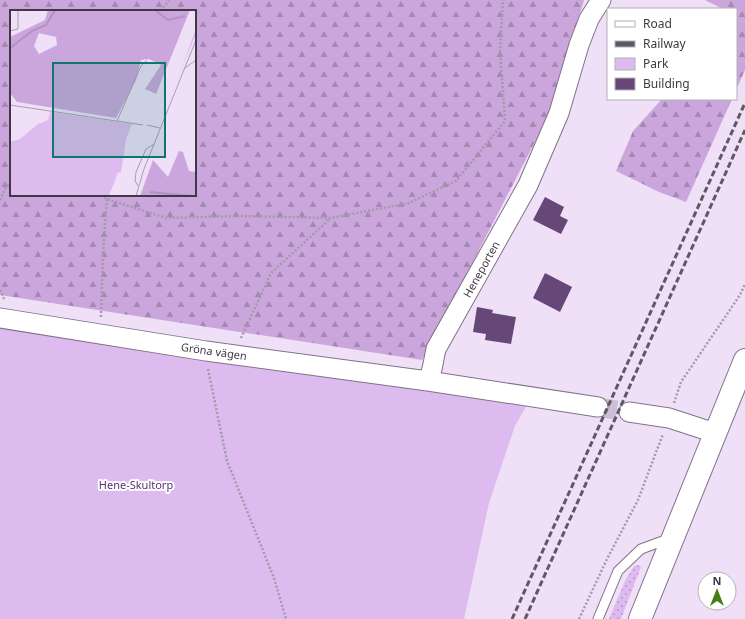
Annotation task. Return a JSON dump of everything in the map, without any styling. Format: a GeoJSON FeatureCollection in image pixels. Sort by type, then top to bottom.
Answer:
{"type":"FeatureCollection","features":[{"type":"Feature","properties":{"kind":"main road"},"geometry":{"type":"LineString","coordinates":[[640,619],[745,360]]}},
{"type":"Feature","properties":{"kind":"street","name":"Heneporten"},"geometry":{"type":"LineString","coordinates":[[428,381],[436,349],[531,178],[559,113],[589,19],[601,0]]}},
{"type":"Feature","properties":{"kind":"street","name":"Gröna vägen"},"geometry":{"type":"LineString","coordinates":[[0,318],[206,351],[428,381]]}},
{"type":"Feature","properties":{"kind":"street"},"geometry":{"type":"LineString","coordinates":[[428,381],[598,407]]}},
{"type":"Feature","properties":{"kind":"street"},"geometry":{"type":"LineString","coordinates":[[629,412],[669,418],[715,433]]}},
{"type":"Feature","properties":{"kind":"lane"},"geometry":{"type":"LineString","coordinates":[[598,619],[618,571],[641,549],[672,538]]}},
{"type":"Feature","properties":{"kind":"path"},"geometry":{"type":"LineString","coordinates":[[162,10],[170,0]]}},
{"type":"Feature","properties":{"kind":"path"},"geometry":{"type":"LineString","coordinates":[[102,196],[107,199],[166,218],[239,216],[331,218],[409,203],[456,181],[505,121],[500,50],[503,0]]}},
{"type":"Feature","properties":{"kind":"path"},"geometry":{"type":"LineString","coordinates":[[0,200],[6,187],[10,185]]}},
{"type":"Feature","properties":{"kind":"path"},"geometry":{"type":"LineString","coordinates":[[101,319],[103,253],[107,199]]}},
{"type":"Feature","properties":{"kind":"path"},"geometry":{"type":"LineString","coordinates":[[240,340],[272,273],[331,218]]}},
{"type":"Feature","properties":{"kind":"path"},"geometry":{"type":"LineString","coordinates":[[672,408],[681,382],[740,295],[745,284]]}},
{"type":"Feature","properties":{"kind":"path"},"geometry":{"type":"LineString","coordinates":[[206,351],[208,371],[226,461],[274,578],[286,619]]}},
{"type":"Feature","properties":{"kind":"path"},"geometry":{"type":"LineString","coordinates":[[579,619],[607,559],[638,500],[663,433]]}},
{"type":"Feature","properties":{"kind":"green space"},"geometry":{"type":"Polygon","coordinates":[[[0,0],[584,0],[552,109],[422,360],[0,295],[0,0]]]}},
{"type":"Feature","properties":{"kind":"green space"},"geometry":{"type":"Polygon","coordinates":[[[705,0],[745,0],[745,70],[737,88],[737,8],[721,8],[705,0]]]}},
{"type":"Feature","properties":{"kind":"green space"},"geometry":{"type":"Polygon","coordinates":[[[661,100],[732,100],[686,202],[659,192],[616,171],[633,131],[661,100]]]}},
{"type":"Feature","properties":{"kind":"green space","name":"Hene-Skultorp"},"geometry":{"type":"Polygon","coordinates":[[[0,327],[527,405],[515,426],[489,503],[464,619],[0,619],[0,327]]]}},
{"type":"Feature","properties":{"kind":"green space"},"geometry":{"type":"Polygon","coordinates":[[[638,565],[641,567],[621,619],[609,619],[625,581],[634,566],[638,565]]]}},
{"type":"Feature","properties":{"kind":"building"},"geometry":{"type":"Polygon","coordinates":[[[545,197],[564,207],[560,216],[568,220],[561,234],[533,220],[545,197]]]}},
{"type":"Feature","properties":{"kind":"building"},"geometry":{"type":"Polygon","coordinates":[[[545,273],[572,287],[560,312],[533,298],[545,273]]]}},
{"type":"Feature","properties":{"kind":"building"},"geometry":{"type":"Polygon","coordinates":[[[477,307],[493,310],[492,313],[516,317],[511,344],[485,340],[486,334],[473,332],[477,307]]]}},
{"type":"Feature","properties":{"kind":"tunnel"},"geometry":{"type":"LineString","coordinates":[[598,407],[629,412]]}},
{"type":"Feature","properties":{"kind":"railway"},"geometry":{"type":"LineString","coordinates":[[512,619],[745,103]]}},
{"type":"Feature","properties":{"kind":"railway"},"geometry":{"type":"LineString","coordinates":[[525,619],[745,130]]}}]}
